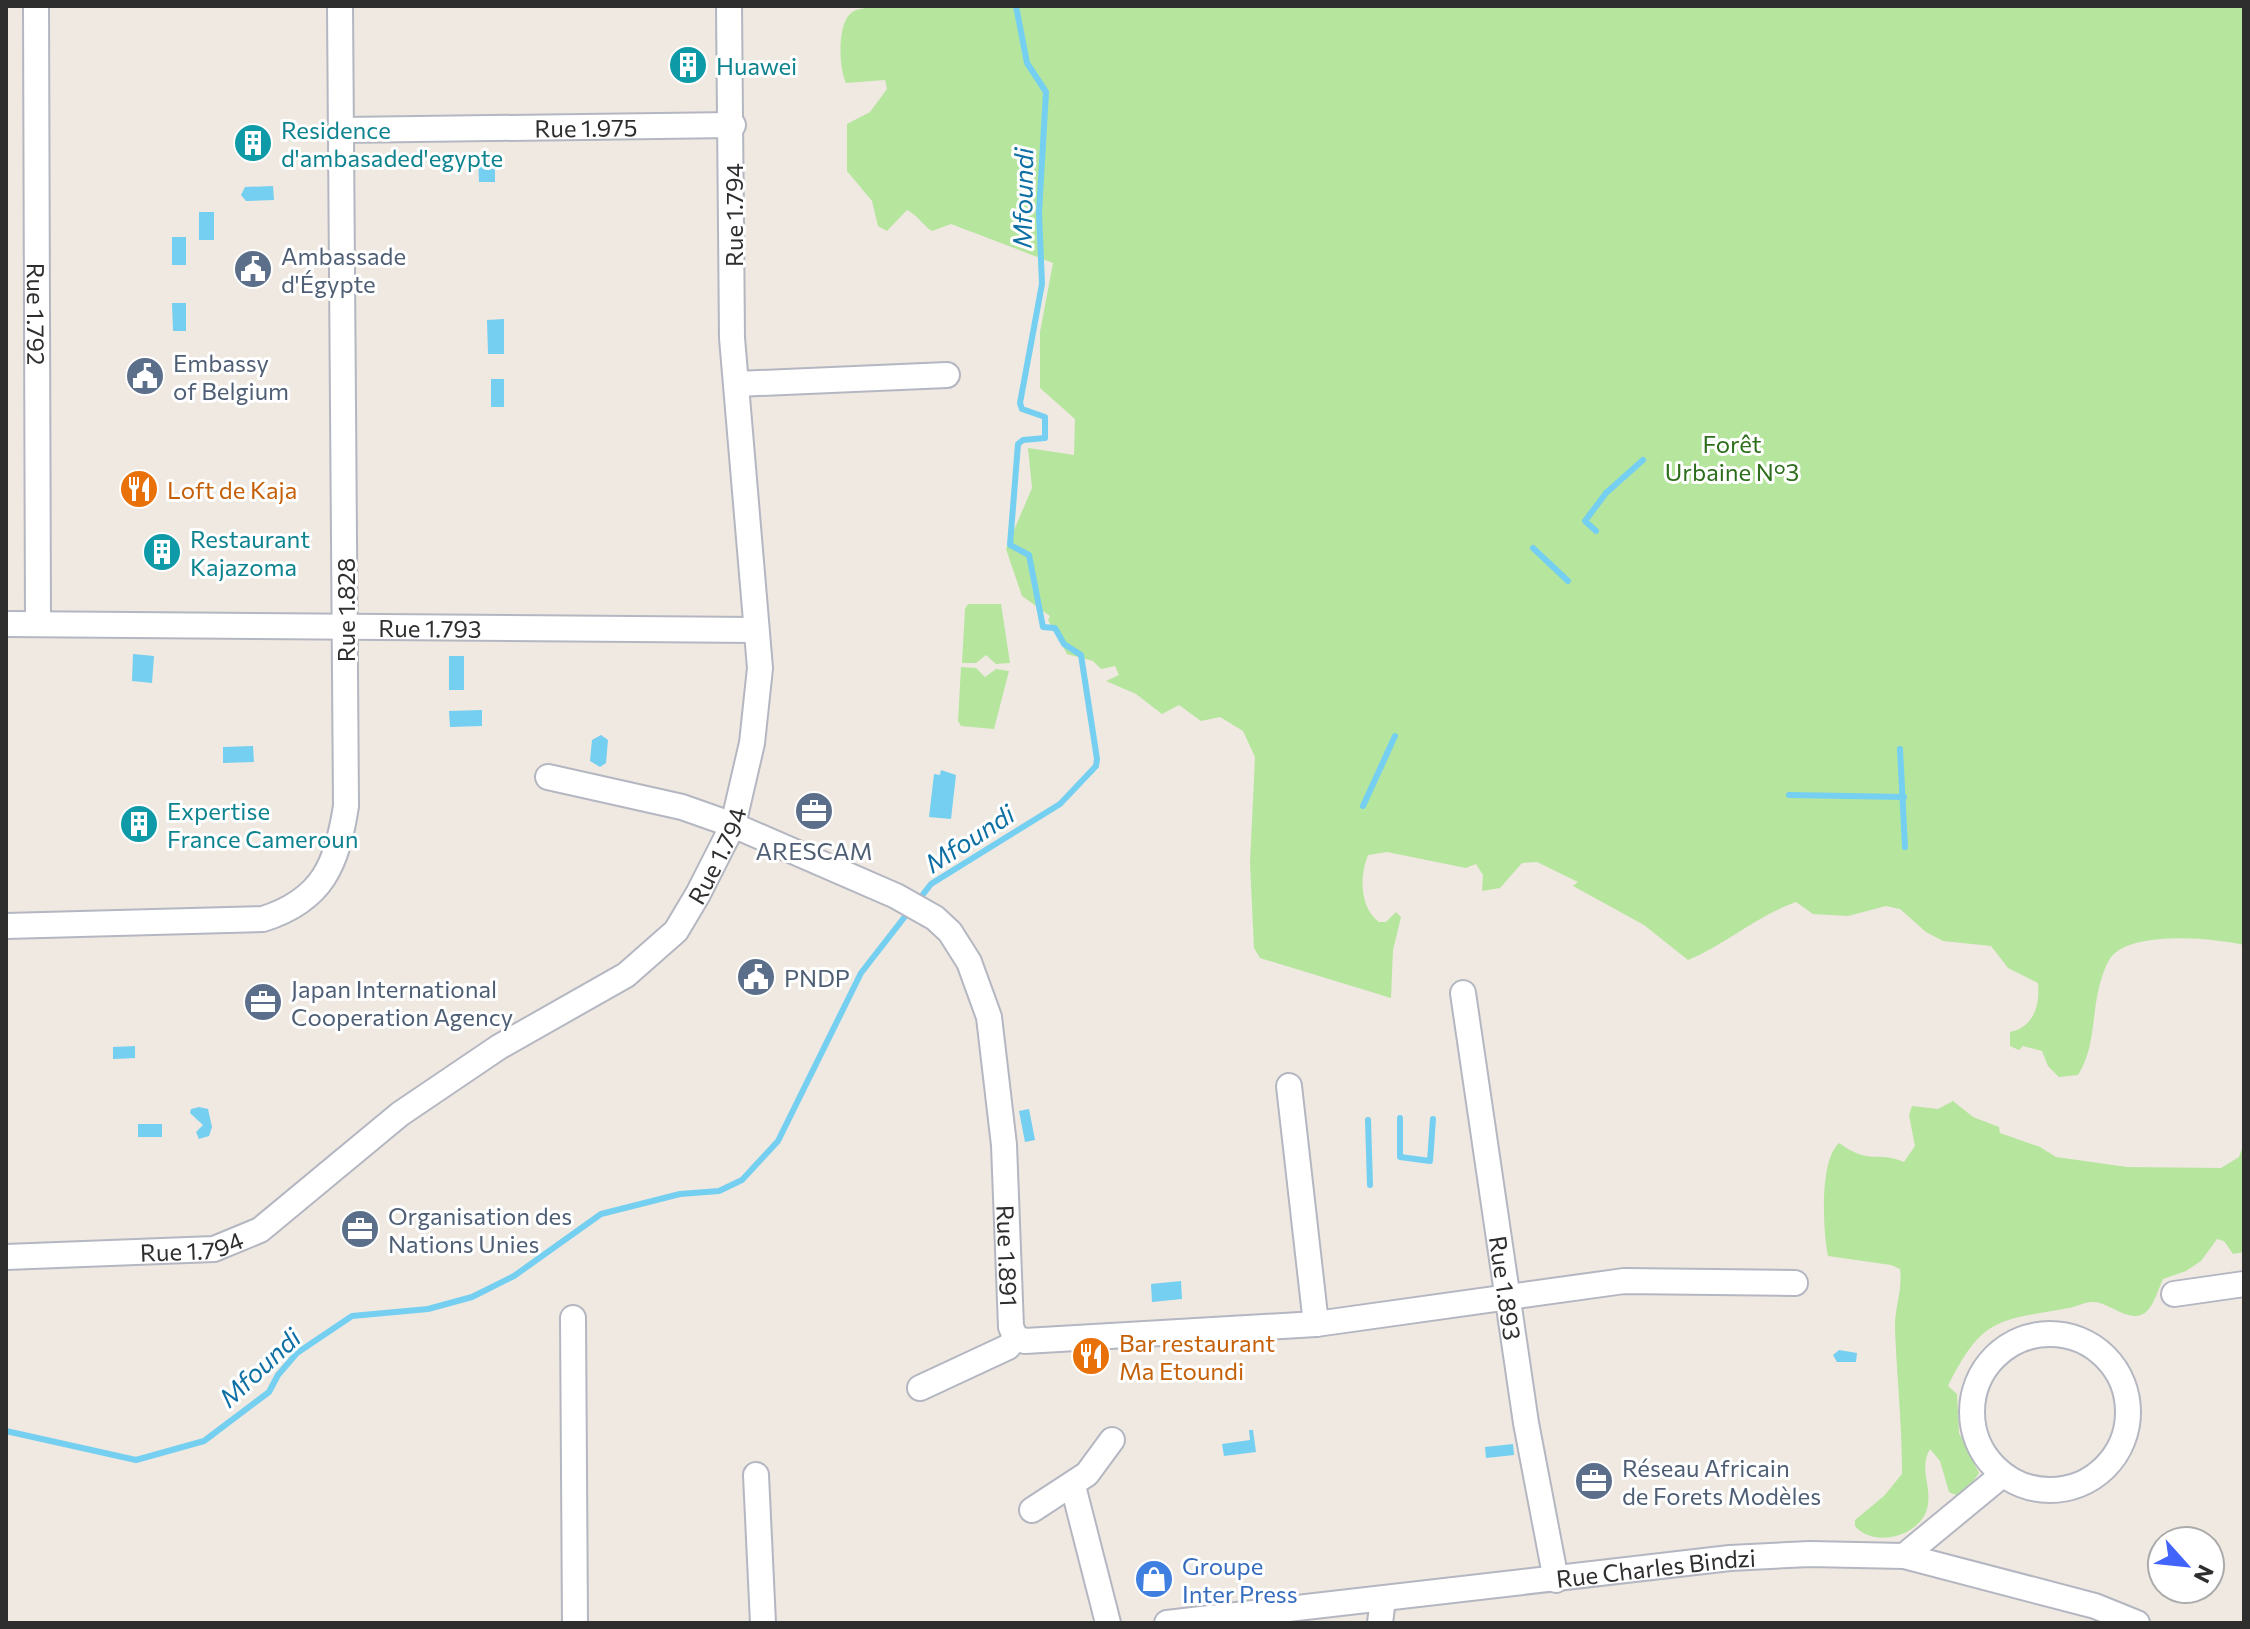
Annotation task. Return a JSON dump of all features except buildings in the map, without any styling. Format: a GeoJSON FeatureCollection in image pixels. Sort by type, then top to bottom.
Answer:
{"type":"FeatureCollection","features":[{"type":"Feature","properties":{"kind":"street","name":"Rue 1.792"},"geometry":{"type":"LineString","coordinates":[[36,6],[38,624]]}},
{"type":"Feature","properties":{"kind":"street","name":"Rue 1.828"},"geometry":{"type":"LineString","coordinates":[[6,926],[240,922],[286,912],[303,900],[331,868],[339,849],[346,806],[340,6]]}},
{"type":"Feature","properties":{"kind":"street","name":"Rue 1.794"},"geometry":{"type":"LineString","coordinates":[[6,1257],[214,1249],[260,1230],[400,1114],[499,1047],[626,975],[676,931],[733,825],[752,743],[758,700],[756,630],[732,338],[733,125],[729,6]]}},
{"type":"Feature","properties":{"kind":"street","name":"Rue 1.975"},"geometry":{"type":"LineString","coordinates":[[342,130],[733,125]]}},
{"type":"Feature","properties":{"kind":"street"},"geometry":{"type":"LineString","coordinates":[[736,384],[947,375]]}},
{"type":"Feature","properties":{"kind":"street","name":"Rue 1.793"},"geometry":{"type":"LineString","coordinates":[[6,624],[756,630]]}},
{"type":"Feature","properties":{"kind":"street","name":"Rue 1.891"},"geometry":{"type":"LineString","coordinates":[[548,777],[682,807],[733,825],[896,896],[935,918],[969,962],[989,1017],[1004,1145],[1007,1270],[1011,1327],[1016,1338],[1025,1341],[1316,1324],[1624,1281],[1795,1283]]}},
{"type":"Feature","properties":{"kind":"street","name":"Rue 1.893"},"geometry":{"type":"LineString","coordinates":[[1463,993],[1506,1299],[1556,1580]]}},
{"type":"Feature","properties":{"kind":"street"},"geometry":{"type":"LineString","coordinates":[[1289,1086],[1316,1324]]}},
{"type":"Feature","properties":{"kind":"street"},"geometry":{"type":"LineString","coordinates":[[2174,1294],[2244,1284]]}},
{"type":"Feature","properties":{"kind":"street"},"geometry":{"type":"LineString","coordinates":[[573,1318],[575,1623]]}},
{"type":"Feature","properties":{"kind":"street"},"geometry":{"type":"LineString","coordinates":[[2044,1333],[2078,1338],[2108,1357],[2126,1387],[2129,1422],[2117,1455],[2085,1485],[2042,1493],[2001,1476],[1977,1445],[1971,1406],[1985,1368],[2010,1344],[2044,1333]]}},
{"type":"Feature","properties":{"kind":"street"},"geometry":{"type":"LineString","coordinates":[[920,1388],[1008,1347],[1016,1338]]}},
{"type":"Feature","properties":{"kind":"street"},"geometry":{"type":"LineString","coordinates":[[1032,1510],[1087,1474],[1112,1440]]}},
{"type":"Feature","properties":{"kind":"street"},"geometry":{"type":"LineString","coordinates":[[756,1475],[763,1623]]}},
{"type":"Feature","properties":{"kind":"street"},"geometry":{"type":"LineString","coordinates":[[1904,1556],[2001,1476]]}},
{"type":"Feature","properties":{"kind":"street"},"geometry":{"type":"LineString","coordinates":[[1073,1486],[1108,1623]]}},
{"type":"Feature","properties":{"kind":"street","name":"Rue Charles Bindzi"},"geometry":{"type":"LineString","coordinates":[[1167,1623],[1382,1611],[1556,1580],[1730,1558],[1810,1554],[1904,1556],[2095,1606],[2137,1623]]}},
{"type":"Feature","properties":{"kind":"green space","name":"Forêt Urbaine N°3"},"geometry":{"type":"Polygon","coordinates":[[[881,6],[2244,6],[2244,945],[2174,938],[2155,939],[2122,948],[2111,957],[2103,974],[2090,1045],[2083,1065],[2078,1075],[2059,1077],[2048,1066],[2042,1051],[2023,1046],[2019,1050],[2010,1046],[2010,1032],[2025,1025],[2034,1014],[2038,983],[2008,968],[1991,946],[1943,941],[1926,932],[1900,909],[1886,906],[1848,916],[1813,914],[1796,902],[1688,960],[1644,925],[1573,886],[1578,882],[1537,862],[1522,863],[1500,888],[1482,891],[1483,875],[1476,864],[1466,868],[1387,852],[1368,855],[1363,873],[1363,892],[1368,909],[1379,922],[1386,922],[1396,912],[1401,917],[1393,950],[1391,998],[1260,958],[1254,948],[1250,863],[1255,757],[1243,731],[1220,717],[1201,721],[1179,705],[1162,714],[1136,694],[1106,681],[1119,675],[1115,666],[1101,669],[1093,661],[1067,654],[1048,620],[1050,616],[1022,596],[1006,549],[1032,488],[1028,448],[1074,455],[1075,419],[1040,388],[1040,332],[1053,263],[951,224],[932,231],[907,210],[887,231],[878,226],[872,201],[847,171],[847,124],[870,112],[887,89],[885,80],[846,83],[841,37],[850,14],[881,6]]]}},
{"type":"Feature","properties":{"kind":"green space"},"geometry":{"type":"Polygon","coordinates":[[[968,604],[1001,604],[1010,663],[996,664],[986,655],[976,663],[962,663],[965,609],[968,604]]]}},
{"type":"Feature","properties":{"kind":"green space"},"geometry":{"type":"Polygon","coordinates":[[[961,667],[976,668],[985,677],[996,669],[1009,671],[994,729],[961,726],[958,721],[961,667]]]}},
{"type":"Feature","properties":{"kind":"green space"},"geometry":{"type":"Polygon","coordinates":[[[1953,1101],[1973,1117],[1999,1127],[2000,1133],[2040,1147],[2056,1157],[2127,1167],[2221,1168],[2239,1157],[2244,1143],[2244,1252],[2233,1254],[2224,1241],[2217,1239],[2201,1261],[2186,1271],[2163,1279],[2152,1304],[2141,1315],[2129,1315],[2090,1302],[2008,1320],[1982,1334],[1960,1363],[1948,1386],[1957,1394],[1959,1433],[1979,1473],[1969,1487],[1956,1495],[1949,1492],[1940,1461],[1930,1449],[1925,1464],[1928,1501],[1922,1519],[1915,1527],[1895,1536],[1873,1537],[1855,1526],[1855,1520],[1884,1496],[1902,1474],[1895,1330],[1900,1269],[1828,1256],[1825,1180],[1828,1165],[1839,1143],[1859,1154],[1904,1162],[1915,1146],[1909,1115],[1912,1106],[1938,1109],[1953,1101]]]}},
{"type":"Feature","properties":{"kind":"water"},"geometry":{"type":"Polygon","coordinates":[[[495,156],[495,182],[479,182],[478,157],[495,156]]]}},
{"type":"Feature","properties":{"kind":"water"},"geometry":{"type":"Polygon","coordinates":[[[273,186],[274,200],[246,201],[241,195],[245,187],[273,186]]]}},
{"type":"Feature","properties":{"kind":"water"},"geometry":{"type":"Polygon","coordinates":[[[199,212],[214,212],[214,240],[199,240],[199,212]]]}},
{"type":"Feature","properties":{"kind":"water"},"geometry":{"type":"Polygon","coordinates":[[[172,237],[186,237],[186,265],[172,265],[172,237]]]}},
{"type":"Feature","properties":{"kind":"water"},"geometry":{"type":"Polygon","coordinates":[[[172,303],[186,303],[186,331],[173,331],[172,303]]]}},
{"type":"Feature","properties":{"kind":"water"},"geometry":{"type":"Polygon","coordinates":[[[504,319],[504,354],[488,354],[487,320],[504,319]]]}},
{"type":"Feature","properties":{"kind":"water"},"geometry":{"type":"Polygon","coordinates":[[[491,379],[504,379],[504,407],[491,407],[491,379]]]}},
{"type":"Feature","properties":{"kind":"water"},"geometry":{"type":"Polygon","coordinates":[[[133,654],[154,656],[152,683],[132,681],[133,654]]]}},
{"type":"Feature","properties":{"kind":"water"},"geometry":{"type":"Polygon","coordinates":[[[449,656],[464,656],[464,690],[449,690],[449,656]]]}},
{"type":"Feature","properties":{"kind":"water"},"geometry":{"type":"Polygon","coordinates":[[[482,710],[482,726],[450,727],[449,711],[482,710]]]}},
{"type":"Feature","properties":{"kind":"water"},"geometry":{"type":"Polygon","coordinates":[[[601,735],[608,740],[606,763],[600,767],[590,761],[592,740],[601,735]]]}},
{"type":"Feature","properties":{"kind":"water"},"geometry":{"type":"Polygon","coordinates":[[[253,746],[254,762],[223,763],[223,747],[253,746]]]}},
{"type":"Feature","properties":{"kind":"water"},"geometry":{"type":"Polygon","coordinates":[[[941,770],[956,775],[951,819],[929,817],[934,774],[940,775],[941,770]]]}},
{"type":"Feature","properties":{"kind":"water"},"geometry":{"type":"Polygon","coordinates":[[[135,1046],[135,1058],[113,1059],[113,1047],[135,1046]]]}},
{"type":"Feature","properties":{"kind":"water"},"geometry":{"type":"Polygon","coordinates":[[[191,1109],[208,1109],[212,1127],[209,1136],[199,1139],[196,1132],[203,1125],[190,1113],[191,1109]]]}},
{"type":"Feature","properties":{"kind":"water"},"geometry":{"type":"Polygon","coordinates":[[[1029,1109],[1035,1140],[1025,1142],[1019,1111],[1029,1109]]]}},
{"type":"Feature","properties":{"kind":"water"},"geometry":{"type":"Polygon","coordinates":[[[138,1124],[162,1124],[162,1137],[138,1137],[138,1124]]]}},
{"type":"Feature","properties":{"kind":"water"},"geometry":{"type":"Polygon","coordinates":[[[1181,1281],[1182,1299],[1152,1302],[1151,1284],[1181,1281]]]}},
{"type":"Feature","properties":{"kind":"water"},"geometry":{"type":"Polygon","coordinates":[[[1839,1350],[1857,1353],[1856,1362],[1837,1362],[1833,1355],[1839,1350]]]}},
{"type":"Feature","properties":{"kind":"water"},"geometry":{"type":"Polygon","coordinates":[[[1249,1430],[1253,1430],[1256,1452],[1224,1456],[1222,1444],[1250,1440],[1249,1430]]]}},
{"type":"Feature","properties":{"kind":"water"},"geometry":{"type":"Polygon","coordinates":[[[1513,1444],[1514,1455],[1486,1458],[1485,1447],[1513,1444]]]}},
{"type":"Feature","properties":{"kind":"waterway","name":"Mfoundi"},"geometry":{"type":"LineString","coordinates":[[917,902],[931,884],[1060,804],[1096,766],[1097,759],[1081,655],[1064,644],[1055,628],[1043,627],[1029,555],[1010,545],[1018,444],[1023,440],[1045,438],[1045,417],[1022,409],[1020,403],[1042,284],[1039,213],[1046,92],[1027,63],[1016,6]]}},
{"type":"Feature","properties":{"kind":"waterway"},"geometry":{"type":"LineString","coordinates":[[1596,531],[1585,521],[1606,493],[1643,460]]}},
{"type":"Feature","properties":{"kind":"waterway"},"geometry":{"type":"LineString","coordinates":[[1533,548],[1568,581]]}},
{"type":"Feature","properties":{"kind":"waterway"},"geometry":{"type":"LineString","coordinates":[[1363,806],[1395,736]]}},
{"type":"Feature","properties":{"kind":"waterway"},"geometry":{"type":"LineString","coordinates":[[1900,749],[1905,847]]}},
{"type":"Feature","properties":{"kind":"waterway"},"geometry":{"type":"LineString","coordinates":[[1789,795],[1904,797]]}},
{"type":"Feature","properties":{"kind":"waterway","name":"Mfoundi"},"geometry":{"type":"LineString","coordinates":[[6,1431],[136,1460],[204,1441],[269,1392],[278,1375],[297,1353],[352,1316],[428,1309],[472,1297],[514,1276],[601,1214],[680,1194],[719,1191],[742,1180],[778,1141],[861,973],[910,910]]}},
{"type":"Feature","properties":{"kind":"waterway"},"geometry":{"type":"LineString","coordinates":[[1400,1118],[1400,1157],[1430,1161],[1433,1119]]}},
{"type":"Feature","properties":{"kind":"waterway"},"geometry":{"type":"LineString","coordinates":[[1368,1120],[1370,1185]]}},
{"type":"Feature","properties":{"kind":"place","name":"Huawei"},"geometry":{"type":"Point","coordinates":[688,65]}},
{"type":"Feature","properties":{"kind":"place","name":"Residence d'ambasaded'egypte"},"geometry":{"type":"Point","coordinates":[253,143]}},
{"type":"Feature","properties":{"kind":"place","name":"Ambassade d'Égypte"},"geometry":{"type":"Point","coordinates":[253,269]}},
{"type":"Feature","properties":{"kind":"place","name":"Embassy of Belgium"},"geometry":{"type":"Point","coordinates":[145,376]}},
{"type":"Feature","properties":{"kind":"place","name":"Loft de Kaja"},"geometry":{"type":"Point","coordinates":[139,489]}},
{"type":"Feature","properties":{"kind":"place","name":"Restaurant Kajazoma"},"geometry":{"type":"Point","coordinates":[162,552]}},
{"type":"Feature","properties":{"kind":"place","name":"ARESCAM"},"geometry":{"type":"Point","coordinates":[814,811]}},
{"type":"Feature","properties":{"kind":"place","name":"Expertise France Cameroun"},"geometry":{"type":"Point","coordinates":[139,824]}},
{"type":"Feature","properties":{"kind":"place","name":"PNDP"},"geometry":{"type":"Point","coordinates":[756,977]}},
{"type":"Feature","properties":{"kind":"place","name":"Japan International Cooperation Agency"},"geometry":{"type":"Point","coordinates":[263,1002]}},
{"type":"Feature","properties":{"kind":"place","name":"Organisation des Nations Unies"},"geometry":{"type":"Point","coordinates":[360,1229]}},
{"type":"Feature","properties":{"kind":"place","name":"Bar restaurant Ma Etoundi"},"geometry":{"type":"Point","coordinates":[1091,1356]}},
{"type":"Feature","properties":{"kind":"place","name":"Réseau Africain de Forets Modèles"},"geometry":{"type":"Point","coordinates":[1594,1481]}},
{"type":"Feature","properties":{"kind":"place","name":"Groupe Inter Press"},"geometry":{"type":"Point","coordinates":[1154,1579]}}]}
